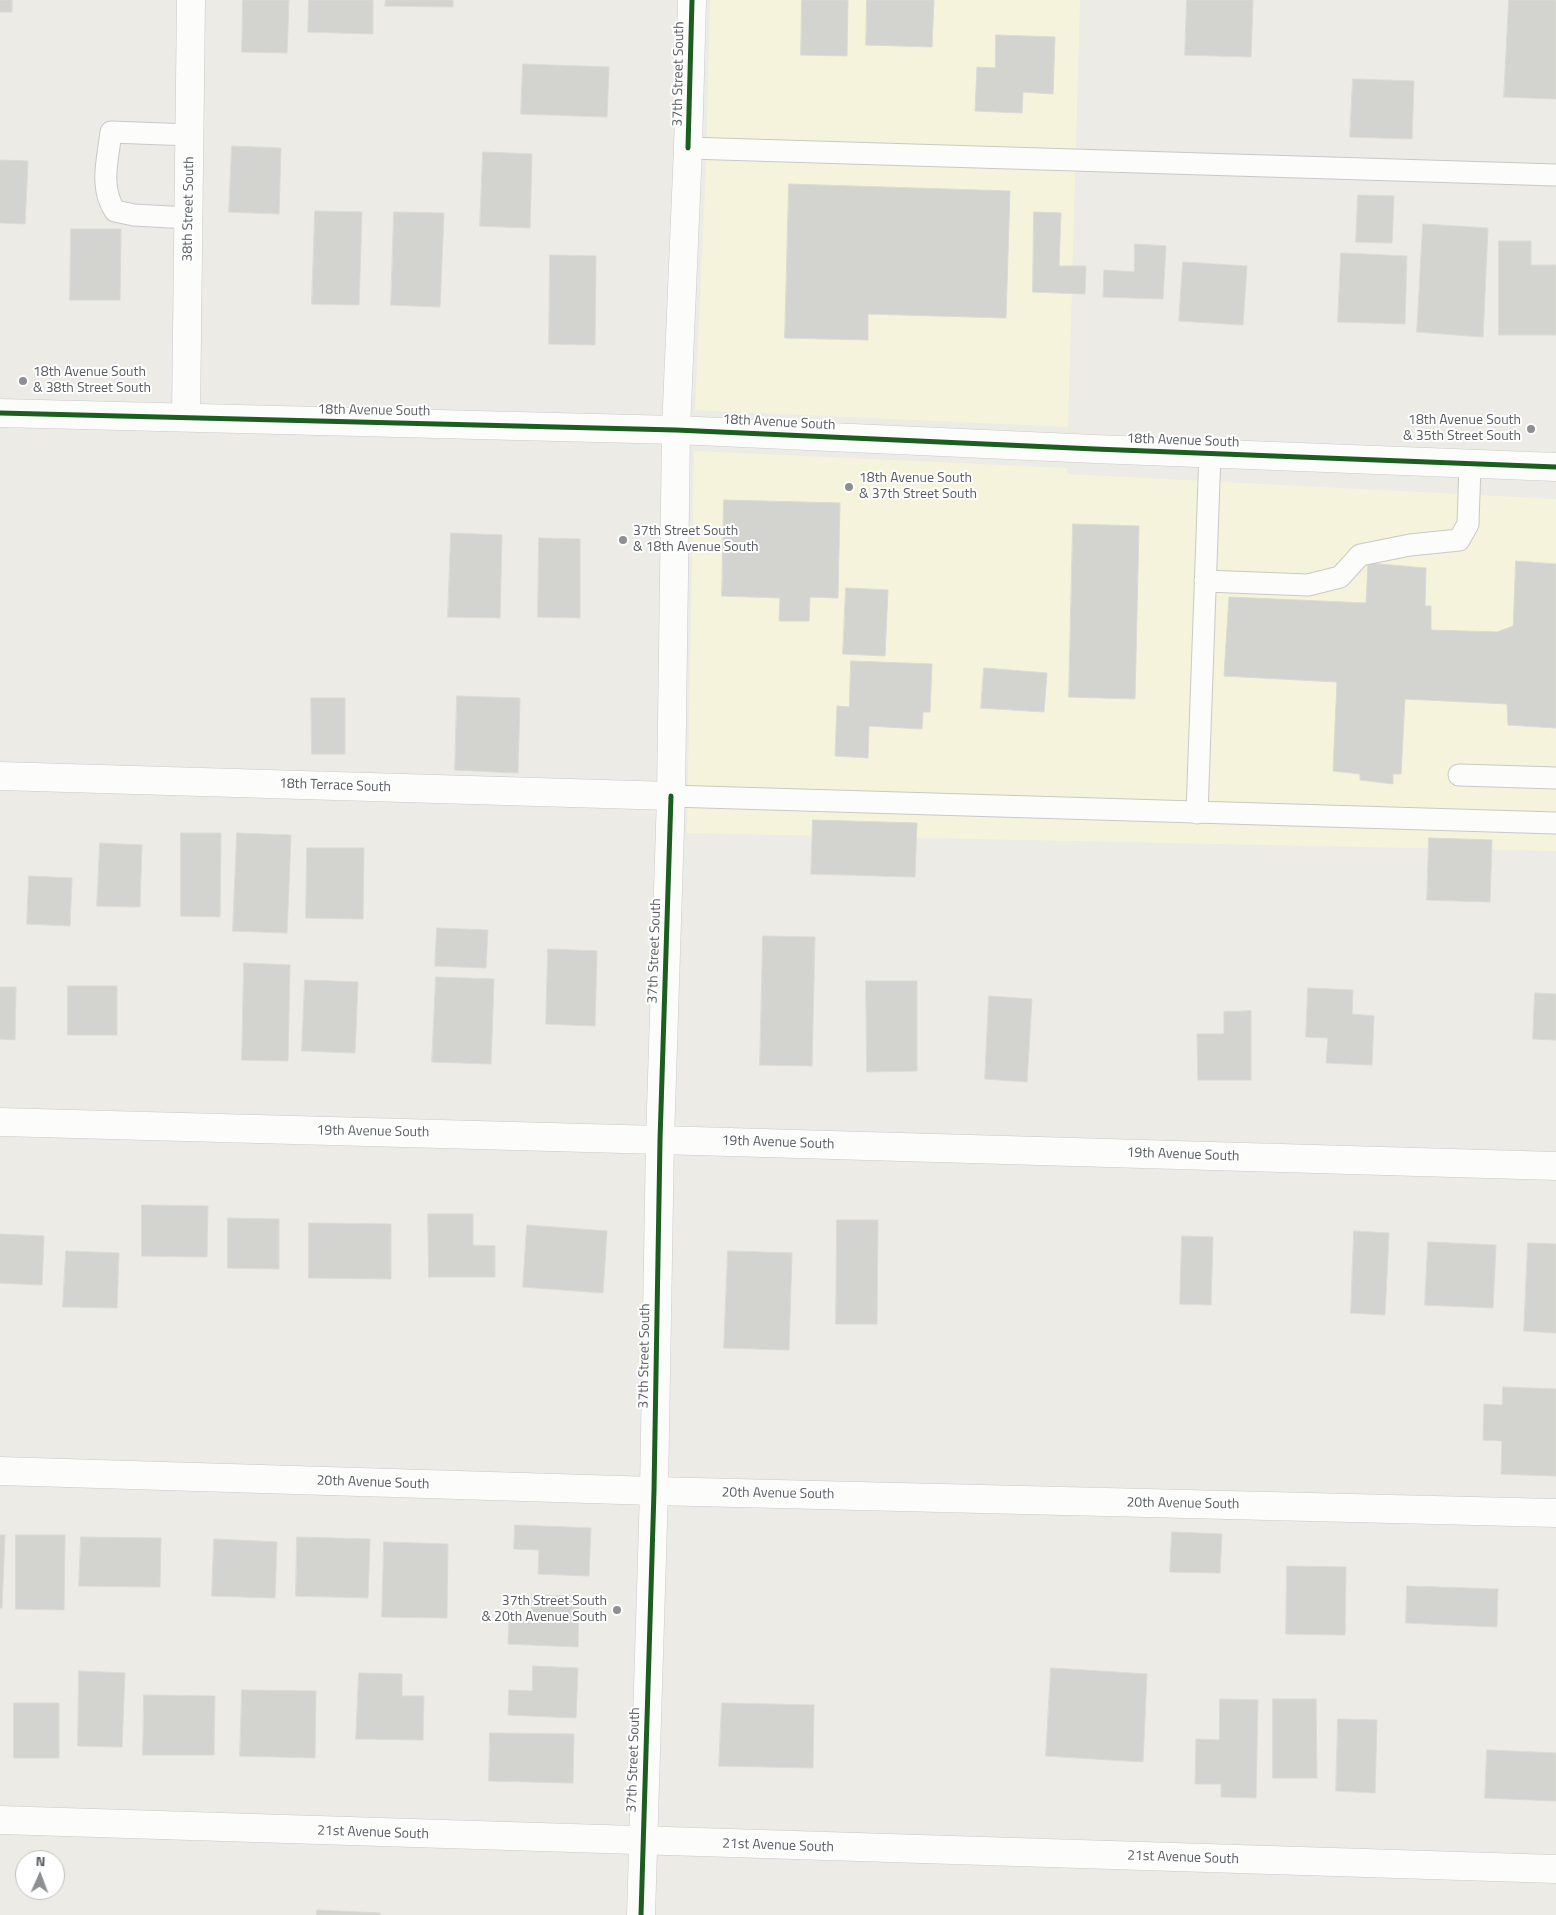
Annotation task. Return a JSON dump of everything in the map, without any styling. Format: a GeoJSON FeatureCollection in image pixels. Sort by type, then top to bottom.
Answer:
{"type":"FeatureCollection","features":[{"type":"Feature","properties":{"kind":"street","name":"38th Street South"},"geometry":{"type":"LineString","coordinates":[[186,418],[191,0]]}},
{"type":"Feature","properties":{"kind":"street","name":"37th Street South"},"geometry":{"type":"LineString","coordinates":[[641,1915],[654,1491],[660,1140],[671,796],[676,430],[688,148],[692,0]]}},
{"type":"Feature","properties":{"kind":"street","name":"18th Avenue South"},"geometry":{"type":"LineString","coordinates":[[0,413],[676,430],[1470,465],[1556,467]]}},
{"type":"Feature","properties":{"kind":"street","name":"18th Terrace South"},"geometry":{"type":"LineString","coordinates":[[0,776],[671,796]]}},
{"type":"Feature","properties":{"kind":"street","name":"19th Avenue South"},"geometry":{"type":"LineString","coordinates":[[0,1122],[1556,1166]]}},
{"type":"Feature","properties":{"kind":"street","name":"20th Avenue South"},"geometry":{"type":"LineString","coordinates":[[0,1471],[654,1491],[1556,1513]]}},
{"type":"Feature","properties":{"kind":"street","name":"21st Avenue South"},"geometry":{"type":"LineString","coordinates":[[0,1820],[1556,1870]]}},
{"type":"Feature","properties":{"kind":"lane"},"geometry":{"type":"LineString","coordinates":[[188,218],[134,215],[115,210],[109,201],[105,182],[111,132],[190,135]]}},
{"type":"Feature","properties":{"kind":"lane"},"geometry":{"type":"LineString","coordinates":[[688,148],[1556,176]]}},
{"type":"Feature","properties":{"kind":"lane"},"geometry":{"type":"LineString","coordinates":[[1197,812],[1210,453]]}},
{"type":"Feature","properties":{"kind":"lane"},"geometry":{"type":"LineString","coordinates":[[1206,581],[1308,585],[1340,576],[1360,555],[1410,545],[1460,540],[1468,524],[1470,465]]}},
{"type":"Feature","properties":{"kind":"lane"},"geometry":{"type":"LineString","coordinates":[[1459,775],[1556,778]]}},
{"type":"Feature","properties":{"kind":"lane"},"geometry":{"type":"LineString","coordinates":[[671,796],[1556,823]]}},
{"type":"Feature","properties":{"kind":"shaded area"},"geometry":{"type":"Polygon","coordinates":[[[710,0],[1080,0],[1068,427],[695,410],[706,168],[710,0]]]}},
{"type":"Feature","properties":{"kind":"shaded area"},"geometry":{"type":"Polygon","coordinates":[[[694,451],[1067,468],[1067,474],[1556,499],[1556,851],[687,833],[694,451]]]}},
{"type":"Feature","properties":{"kind":"building"},"geometry":{"type":"Polygon","coordinates":[[[0,0],[12,0],[12,12],[0,12],[0,0]]]}},
{"type":"Feature","properties":{"kind":"building"},"geometry":{"type":"Polygon","coordinates":[[[243,0],[289,0],[287,53],[242,52],[243,0]]]}},
{"type":"Feature","properties":{"kind":"building"},"geometry":{"type":"Polygon","coordinates":[[[309,0],[373,0],[373,34],[308,32],[309,0]]]}},
{"type":"Feature","properties":{"kind":"building"},"geometry":{"type":"Polygon","coordinates":[[[386,0],[453,0],[453,7],[385,6],[386,0]]]}},
{"type":"Feature","properties":{"kind":"building"},"geometry":{"type":"Polygon","coordinates":[[[802,0],[848,0],[847,56],[801,55],[802,0]]]}},
{"type":"Feature","properties":{"kind":"building"},"geometry":{"type":"Polygon","coordinates":[[[867,0],[934,0],[932,47],[866,45],[867,0]]]}},
{"type":"Feature","properties":{"kind":"building"},"geometry":{"type":"Polygon","coordinates":[[[1187,0],[1253,0],[1251,57],[1185,55],[1187,0]]]}},
{"type":"Feature","properties":{"kind":"building"},"geometry":{"type":"Polygon","coordinates":[[[1509,0],[1556,0],[1556,99],[1504,97],[1509,0]]]}},
{"type":"Feature","properties":{"kind":"building"},"geometry":{"type":"Polygon","coordinates":[[[996,35],[1055,37],[1053,94],[1023,92],[1022,113],[975,111],[977,67],[995,68],[996,35]]]}},
{"type":"Feature","properties":{"kind":"building"},"geometry":{"type":"Polygon","coordinates":[[[523,64],[609,67],[607,117],[521,114],[523,64]]]}},
{"type":"Feature","properties":{"kind":"building"},"geometry":{"type":"Polygon","coordinates":[[[1353,79],[1414,81],[1412,139],[1350,137],[1353,79]]]}},
{"type":"Feature","properties":{"kind":"building"},"geometry":{"type":"Polygon","coordinates":[[[232,146],[281,148],[279,214],[229,212],[232,146]]]}},
{"type":"Feature","properties":{"kind":"building"},"geometry":{"type":"Polygon","coordinates":[[[483,152],[532,154],[530,228],[480,226],[483,152]]]}},
{"type":"Feature","properties":{"kind":"building"},"geometry":{"type":"Polygon","coordinates":[[[0,160],[28,161],[25,224],[0,223],[0,160]]]}},
{"type":"Feature","properties":{"kind":"building"},"geometry":{"type":"Polygon","coordinates":[[[789,184],[1010,191],[1006,318],[868,314],[868,340],[785,338],[789,184]]]}},
{"type":"Feature","properties":{"kind":"building"},"geometry":{"type":"Polygon","coordinates":[[[1358,195],[1394,196],[1392,243],[1356,242],[1358,195]]]}},
{"type":"Feature","properties":{"kind":"building"},"geometry":{"type":"Polygon","coordinates":[[[315,211],[362,212],[359,305],[312,304],[315,211]]]}},
{"type":"Feature","properties":{"kind":"building"},"geometry":{"type":"Polygon","coordinates":[[[394,212],[444,213],[440,307],[391,305],[394,212]]]}},
{"type":"Feature","properties":{"kind":"building"},"geometry":{"type":"Polygon","coordinates":[[[1034,212],[1061,213],[1059,266],[1086,266],[1085,294],[1033,292],[1034,212]]]}},
{"type":"Feature","properties":{"kind":"building"},"geometry":{"type":"Polygon","coordinates":[[[1423,224],[1488,228],[1483,337],[1417,332],[1423,224]]]}},
{"type":"Feature","properties":{"kind":"building"},"geometry":{"type":"Polygon","coordinates":[[[71,229],[121,229],[120,300],[70,300],[71,229]]]}},
{"type":"Feature","properties":{"kind":"building"},"geometry":{"type":"Polygon","coordinates":[[[1499,241],[1531,241],[1531,265],[1556,265],[1556,335],[1499,335],[1499,241]]]}},
{"type":"Feature","properties":{"kind":"building"},"geometry":{"type":"Polygon","coordinates":[[[1135,244],[1166,246],[1163,299],[1103,297],[1104,270],[1134,272],[1135,244]]]}},
{"type":"Feature","properties":{"kind":"building"},"geometry":{"type":"Polygon","coordinates":[[[1341,253],[1407,256],[1405,324],[1338,322],[1341,253]]]}},
{"type":"Feature","properties":{"kind":"building"},"geometry":{"type":"Polygon","coordinates":[[[550,255],[596,256],[595,345],[549,344],[550,255]]]}},
{"type":"Feature","properties":{"kind":"building"},"geometry":{"type":"Polygon","coordinates":[[[1183,262],[1247,266],[1243,325],[1179,321],[1183,262]]]}},
{"type":"Feature","properties":{"kind":"building"},"geometry":{"type":"Polygon","coordinates":[[[724,500],[840,503],[838,598],[810,597],[809,621],[779,621],[780,598],[722,596],[724,500]]]}},
{"type":"Feature","properties":{"kind":"building"},"geometry":{"type":"Polygon","coordinates":[[[1073,524],[1139,526],[1135,699],[1069,697],[1073,524]]]}},
{"type":"Feature","properties":{"kind":"building"},"geometry":{"type":"Polygon","coordinates":[[[451,533],[502,535],[500,618],[448,617],[451,533]]]}},
{"type":"Feature","properties":{"kind":"building"},"geometry":{"type":"Polygon","coordinates":[[[539,538],[580,539],[580,618],[538,617],[539,538]]]}},
{"type":"Feature","properties":{"kind":"building"},"geometry":{"type":"Polygon","coordinates":[[[1516,561],[1556,564],[1556,728],[1508,725],[1507,704],[1405,699],[1401,774],[1393,774],[1393,784],[1360,780],[1360,774],[1333,771],[1337,682],[1224,676],[1229,597],[1366,603],[1368,563],[1426,568],[1425,606],[1431,606],[1431,630],[1497,632],[1513,626],[1516,561]]]}},
{"type":"Feature","properties":{"kind":"building"},"geometry":{"type":"Polygon","coordinates":[[[846,588],[888,590],[885,656],[843,654],[846,588]]]}},
{"type":"Feature","properties":{"kind":"building"},"geometry":{"type":"Polygon","coordinates":[[[851,661],[932,664],[930,712],[923,712],[922,729],[869,726],[868,758],[835,756],[837,706],[849,707],[851,661]]]}},
{"type":"Feature","properties":{"kind":"building"},"geometry":{"type":"Polygon","coordinates":[[[984,668],[1047,673],[1044,712],[981,708],[984,668]]]}},
{"type":"Feature","properties":{"kind":"building"},"geometry":{"type":"Polygon","coordinates":[[[457,696],[520,698],[518,773],[455,770],[457,696]]]}},
{"type":"Feature","properties":{"kind":"building"},"geometry":{"type":"Polygon","coordinates":[[[311,698],[345,698],[345,754],[312,754],[311,698]]]}},
{"type":"Feature","properties":{"kind":"building"},"geometry":{"type":"Polygon","coordinates":[[[813,820],[917,823],[915,877],[811,874],[813,820]]]}},
{"type":"Feature","properties":{"kind":"building"},"geometry":{"type":"Polygon","coordinates":[[[181,833],[221,833],[220,917],[181,916],[181,833]]]}},
{"type":"Feature","properties":{"kind":"building"},"geometry":{"type":"Polygon","coordinates":[[[237,833],[291,835],[287,933],[233,931],[237,833]]]}},
{"type":"Feature","properties":{"kind":"building"},"geometry":{"type":"Polygon","coordinates":[[[1429,838],[1492,840],[1490,902],[1427,900],[1429,838]]]}},
{"type":"Feature","properties":{"kind":"building"},"geometry":{"type":"Polygon","coordinates":[[[100,843],[142,845],[140,907],[97,906],[100,843]]]}},
{"type":"Feature","properties":{"kind":"building"},"geometry":{"type":"Polygon","coordinates":[[[307,848],[364,848],[363,919],[306,918],[307,848]]]}},
{"type":"Feature","properties":{"kind":"building"},"geometry":{"type":"Polygon","coordinates":[[[29,876],[72,878],[70,926],[27,924],[29,876]]]}},
{"type":"Feature","properties":{"kind":"building"},"geometry":{"type":"Polygon","coordinates":[[[437,928],[488,930],[486,968],[435,966],[437,928]]]}},
{"type":"Feature","properties":{"kind":"building"},"geometry":{"type":"Polygon","coordinates":[[[763,936],[815,937],[812,1066],[760,1065],[763,936]]]}},
{"type":"Feature","properties":{"kind":"building"},"geometry":{"type":"Polygon","coordinates":[[[548,949],[597,951],[595,1026],[546,1024],[548,949]]]}},
{"type":"Feature","properties":{"kind":"building"},"geometry":{"type":"Polygon","coordinates":[[[244,963],[290,965],[288,1061],[242,1060],[244,963]]]}},
{"type":"Feature","properties":{"kind":"building"},"geometry":{"type":"Polygon","coordinates":[[[436,977],[494,979],[491,1064],[432,1062],[436,977]]]}},
{"type":"Feature","properties":{"kind":"building"},"geometry":{"type":"Polygon","coordinates":[[[305,980],[358,982],[355,1053],[302,1051],[305,980]]]}},
{"type":"Feature","properties":{"kind":"building"},"geometry":{"type":"Polygon","coordinates":[[[866,981],[917,981],[917,1071],[867,1072],[866,981]]]}},
{"type":"Feature","properties":{"kind":"building"},"geometry":{"type":"Polygon","coordinates":[[[68,986],[117,986],[117,1035],[68,1035],[68,986]]]}},
{"type":"Feature","properties":{"kind":"building"},"geometry":{"type":"Polygon","coordinates":[[[0,987],[16,987],[15,1040],[0,1039],[0,987]]]}},
{"type":"Feature","properties":{"kind":"building"},"geometry":{"type":"Polygon","coordinates":[[[1308,988],[1353,990],[1352,1014],[1374,1016],[1372,1065],[1326,1063],[1328,1038],[1306,1037],[1308,988]]]}},
{"type":"Feature","properties":{"kind":"building"},"geometry":{"type":"Polygon","coordinates":[[[1535,993],[1556,994],[1556,1040],[1533,1039],[1535,993]]]}},
{"type":"Feature","properties":{"kind":"building"},"geometry":{"type":"Polygon","coordinates":[[[989,996],[1032,999],[1027,1082],[985,1079],[989,996]]]}},
{"type":"Feature","properties":{"kind":"building"},"geometry":{"type":"Polygon","coordinates":[[[1251,1011],[1251,1080],[1198,1080],[1197,1034],[1224,1034],[1224,1012],[1251,1011]]]}},
{"type":"Feature","properties":{"kind":"building"},"geometry":{"type":"Polygon","coordinates":[[[142,1205],[208,1206],[207,1257],[142,1256],[142,1205]]]}},
{"type":"Feature","properties":{"kind":"building"},"geometry":{"type":"Polygon","coordinates":[[[428,1214],[473,1214],[473,1245],[495,1246],[495,1277],[429,1277],[428,1214]]]}},
{"type":"Feature","properties":{"kind":"building"},"geometry":{"type":"Polygon","coordinates":[[[228,1218],[279,1219],[279,1269],[228,1268],[228,1218]]]}},
{"type":"Feature","properties":{"kind":"building"},"geometry":{"type":"Polygon","coordinates":[[[837,1220],[878,1220],[877,1324],[836,1324],[837,1220]]]}},
{"type":"Feature","properties":{"kind":"building"},"geometry":{"type":"Polygon","coordinates":[[[309,1223],[391,1224],[391,1279],[309,1278],[309,1223]]]}},
{"type":"Feature","properties":{"kind":"building"},"geometry":{"type":"Polygon","coordinates":[[[527,1225],[607,1231],[603,1293],[523,1287],[527,1225]]]}},
{"type":"Feature","properties":{"kind":"building"},"geometry":{"type":"Polygon","coordinates":[[[1354,1231],[1389,1233],[1385,1315],[1351,1313],[1354,1231]]]}},
{"type":"Feature","properties":{"kind":"building"},"geometry":{"type":"Polygon","coordinates":[[[0,1234],[44,1236],[42,1285],[0,1283],[0,1234]]]}},
{"type":"Feature","properties":{"kind":"building"},"geometry":{"type":"Polygon","coordinates":[[[1182,1236],[1213,1237],[1211,1305],[1180,1304],[1182,1236]]]}},
{"type":"Feature","properties":{"kind":"building"},"geometry":{"type":"Polygon","coordinates":[[[1428,1242],[1496,1245],[1493,1308],[1425,1305],[1428,1242]]]}},
{"type":"Feature","properties":{"kind":"building"},"geometry":{"type":"Polygon","coordinates":[[[1528,1243],[1556,1244],[1556,1333],[1524,1331],[1528,1243]]]}},
{"type":"Feature","properties":{"kind":"building"},"geometry":{"type":"Polygon","coordinates":[[[66,1251],[119,1253],[117,1308],[63,1307],[66,1251]]]}},
{"type":"Feature","properties":{"kind":"building"},"geometry":{"type":"Polygon","coordinates":[[[728,1251],[792,1253],[789,1350],[724,1348],[728,1251]]]}},
{"type":"Feature","properties":{"kind":"building"},"geometry":{"type":"Polygon","coordinates":[[[1503,1387],[1556,1389],[1556,1476],[1501,1474],[1502,1441],[1483,1440],[1484,1404],[1502,1405],[1503,1387]]]}},
{"type":"Feature","properties":{"kind":"building"},"geometry":{"type":"Polygon","coordinates":[[[515,1525],[591,1528],[589,1576],[538,1574],[539,1550],[514,1549],[515,1525]]]}},
{"type":"Feature","properties":{"kind":"building"},"geometry":{"type":"Polygon","coordinates":[[[1172,1532],[1222,1534],[1220,1573],[1170,1572],[1172,1532]]]}},
{"type":"Feature","properties":{"kind":"building"},"geometry":{"type":"Polygon","coordinates":[[[0,1535],[5,1535],[2,1608],[0,1608],[0,1535]]]}},
{"type":"Feature","properties":{"kind":"building"},"geometry":{"type":"Polygon","coordinates":[[[16,1535],[65,1535],[64,1610],[16,1609],[16,1535]]]}},
{"type":"Feature","properties":{"kind":"building"},"geometry":{"type":"Polygon","coordinates":[[[81,1537],[161,1538],[160,1587],[79,1586],[81,1537]]]}},
{"type":"Feature","properties":{"kind":"building"},"geometry":{"type":"Polygon","coordinates":[[[297,1537],[370,1539],[368,1598],[296,1596],[297,1537]]]}},
{"type":"Feature","properties":{"kind":"building"},"geometry":{"type":"Polygon","coordinates":[[[214,1539],[277,1542],[275,1598],[212,1596],[214,1539]]]}},
{"type":"Feature","properties":{"kind":"building"},"geometry":{"type":"Polygon","coordinates":[[[384,1542],[448,1544],[447,1618],[382,1617],[384,1542]]]}},
{"type":"Feature","properties":{"kind":"building"},"geometry":{"type":"Polygon","coordinates":[[[1287,1566],[1346,1567],[1345,1635],[1286,1634],[1287,1566]]]}},
{"type":"Feature","properties":{"kind":"building"},"geometry":{"type":"Polygon","coordinates":[[[1407,1586],[1498,1589],[1497,1627],[1406,1623],[1407,1586]]]}},
{"type":"Feature","properties":{"kind":"building"},"geometry":{"type":"Polygon","coordinates":[[[532,1595],[579,1596],[578,1647],[508,1644],[509,1619],[532,1620],[532,1595]]]}},
{"type":"Feature","properties":{"kind":"building"},"geometry":{"type":"Polygon","coordinates":[[[533,1666],[578,1668],[576,1718],[508,1715],[509,1690],[532,1691],[533,1666]]]}},
{"type":"Feature","properties":{"kind":"building"},"geometry":{"type":"Polygon","coordinates":[[[1051,1668],[1147,1674],[1143,1762],[1046,1756],[1051,1668]]]}},
{"type":"Feature","properties":{"kind":"building"},"geometry":{"type":"Polygon","coordinates":[[[79,1671],[125,1673],[122,1747],[78,1746],[79,1671]]]}},
{"type":"Feature","properties":{"kind":"building"},"geometry":{"type":"Polygon","coordinates":[[[359,1673],[402,1674],[402,1696],[424,1696],[423,1740],[356,1739],[359,1673]]]}},
{"type":"Feature","properties":{"kind":"building"},"geometry":{"type":"Polygon","coordinates":[[[242,1690],[316,1691],[315,1758],[240,1756],[242,1690]]]}},
{"type":"Feature","properties":{"kind":"building"},"geometry":{"type":"Polygon","coordinates":[[[144,1695],[215,1696],[214,1755],[143,1755],[144,1695]]]}},
{"type":"Feature","properties":{"kind":"building"},"geometry":{"type":"Polygon","coordinates":[[[1220,1699],[1258,1700],[1256,1798],[1221,1797],[1221,1784],[1195,1784],[1196,1739],[1219,1740],[1220,1699]]]}},
{"type":"Feature","properties":{"kind":"building"},"geometry":{"type":"Polygon","coordinates":[[[1273,1699],[1316,1699],[1317,1778],[1273,1778],[1273,1699]]]}},
{"type":"Feature","properties":{"kind":"building"},"geometry":{"type":"Polygon","coordinates":[[[14,1703],[59,1703],[59,1758],[14,1758],[14,1703]]]}},
{"type":"Feature","properties":{"kind":"building"},"geometry":{"type":"Polygon","coordinates":[[[722,1703],[814,1705],[813,1768],[719,1766],[722,1703]]]}},
{"type":"Feature","properties":{"kind":"building"},"geometry":{"type":"Polygon","coordinates":[[[1338,1719],[1377,1720],[1375,1793],[1336,1791],[1338,1719]]]}},
{"type":"Feature","properties":{"kind":"building"},"geometry":{"type":"Polygon","coordinates":[[[490,1733],[574,1734],[573,1783],[489,1781],[490,1733]]]}},
{"type":"Feature","properties":{"kind":"building"},"geometry":{"type":"Polygon","coordinates":[[[1487,1750],[1556,1753],[1556,1801],[1485,1798],[1487,1750]]]}},
{"type":"Feature","properties":{"kind":"building"},"geometry":{"type":"Polygon","coordinates":[[[317,1910],[380,1913],[380,1915],[317,1915],[317,1910]]]}},
{"type":"Feature","properties":{"kind":"cycle path"},"geometry":{"type":"LineString","coordinates":[[688,148],[692,0]]}},
{"type":"Feature","properties":{"kind":"cycle path"},"geometry":{"type":"LineString","coordinates":[[0,413],[676,430],[1556,467]]}},
{"type":"Feature","properties":{"kind":"cycle path"},"geometry":{"type":"LineString","coordinates":[[641,1915],[654,1491],[660,1140],[671,796]]}},
{"type":"Feature","properties":{"kind":"place","name":"18th Avenue South & 38th Street South"},"geometry":{"type":"Point","coordinates":[23,381]}},
{"type":"Feature","properties":{"kind":"place","name":"18th Avenue South & 35th Street South"},"geometry":{"type":"Point","coordinates":[1531,429]}},
{"type":"Feature","properties":{"kind":"place","name":"18th Avenue South & 37th Street South"},"geometry":{"type":"Point","coordinates":[849,487]}},
{"type":"Feature","properties":{"kind":"place","name":"37th Street South & 18th Avenue South"},"geometry":{"type":"Point","coordinates":[623,540]}},
{"type":"Feature","properties":{"kind":"place","name":"37th Street South & 20th Avenue South"},"geometry":{"type":"Point","coordinates":[617,1610]}}]}
